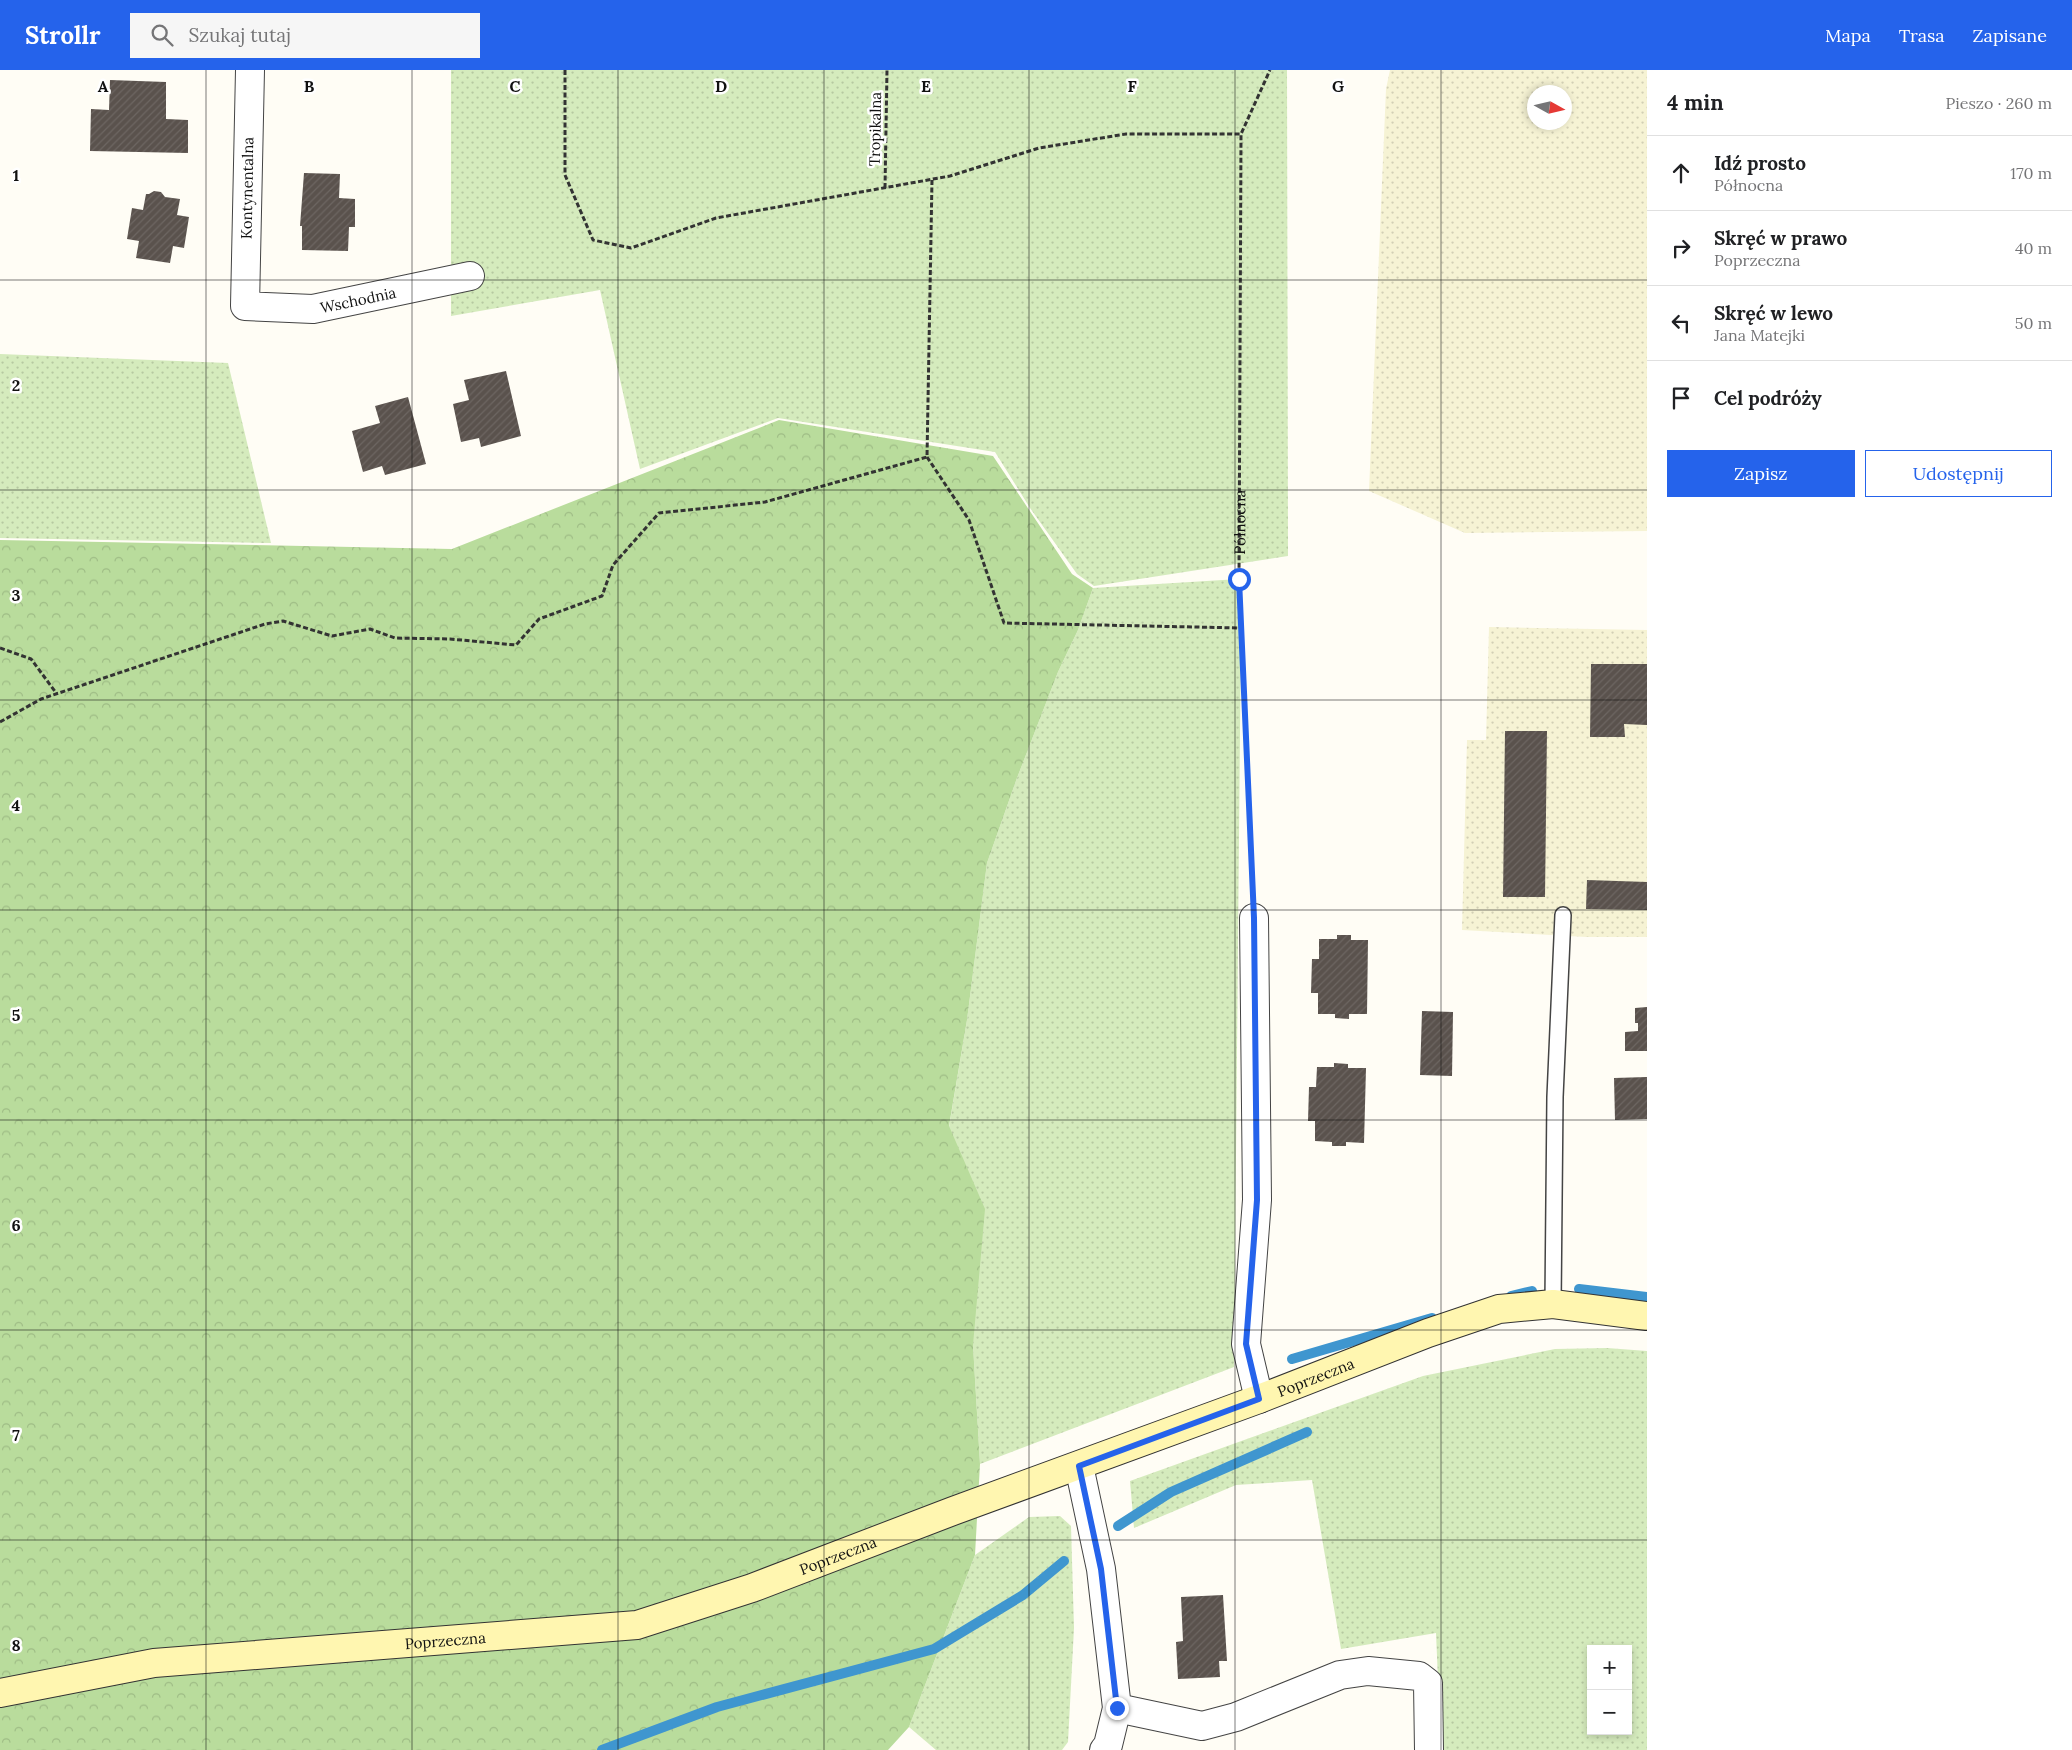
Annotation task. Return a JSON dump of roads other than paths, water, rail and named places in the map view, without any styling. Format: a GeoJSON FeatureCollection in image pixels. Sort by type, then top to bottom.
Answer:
{"type":"FeatureCollection","features":[{"type":"Feature","properties":{"kind":"street","name":"Kontynentalna"},"geometry":{"type":"LineString","coordinates":[[245,306],[250,70]]}},
{"type":"Feature","properties":{"kind":"street","name":"Wschodnia"},"geometry":{"type":"LineString","coordinates":[[245,306],[314,309],[470,276]]}},
{"type":"Feature","properties":{"kind":"street"},"geometry":{"type":"LineString","coordinates":[[1254,918],[1257,1200],[1246,1344],[1259,1399]]}},
{"type":"Feature","properties":{"kind":"street","name":"Poprzeczna"},"geometry":{"type":"LineString","coordinates":[[0,1693],[154,1664],[637,1625],[752,1588],[952,1511],[1259,1399],[1428,1332],[1500,1309],[1553,1304],[1647,1316]]}},
{"type":"Feature","properties":{"kind":"street"},"geometry":{"type":"LineString","coordinates":[[1079,1466],[1101,1569],[1117,1708],[1108,1745],[1104,1750]]}},
{"type":"Feature","properties":{"kind":"street"},"geometry":{"type":"LineString","coordinates":[[1117,1708],[1202,1726],[1236,1717],[1340,1675],[1368,1671],[1419,1676],[1428,1683],[1429,1750]]}},
{"type":"Feature","properties":{"kind":"lane"},"geometry":{"type":"LineString","coordinates":[[1553,1304],[1555,1097],[1564,916]]}},
{"type":"Feature","properties":{"kind":"waterway"},"geometry":{"type":"LineString","coordinates":[[1579,1289],[1647,1297]]}},
{"type":"Feature","properties":{"kind":"waterway"},"geometry":{"type":"LineString","coordinates":[[1511,1296],[1532,1291]]}},
{"type":"Feature","properties":{"kind":"waterway"},"geometry":{"type":"LineString","coordinates":[[1292,1359],[1432,1318]]}},
{"type":"Feature","properties":{"kind":"waterway"},"geometry":{"type":"LineString","coordinates":[[1118,1526],[1171,1492],[1307,1432]]}},
{"type":"Feature","properties":{"kind":"waterway"},"geometry":{"type":"LineString","coordinates":[[602,1750],[717,1707],[934,1649],[1023,1595],[1064,1561]]}}]}
